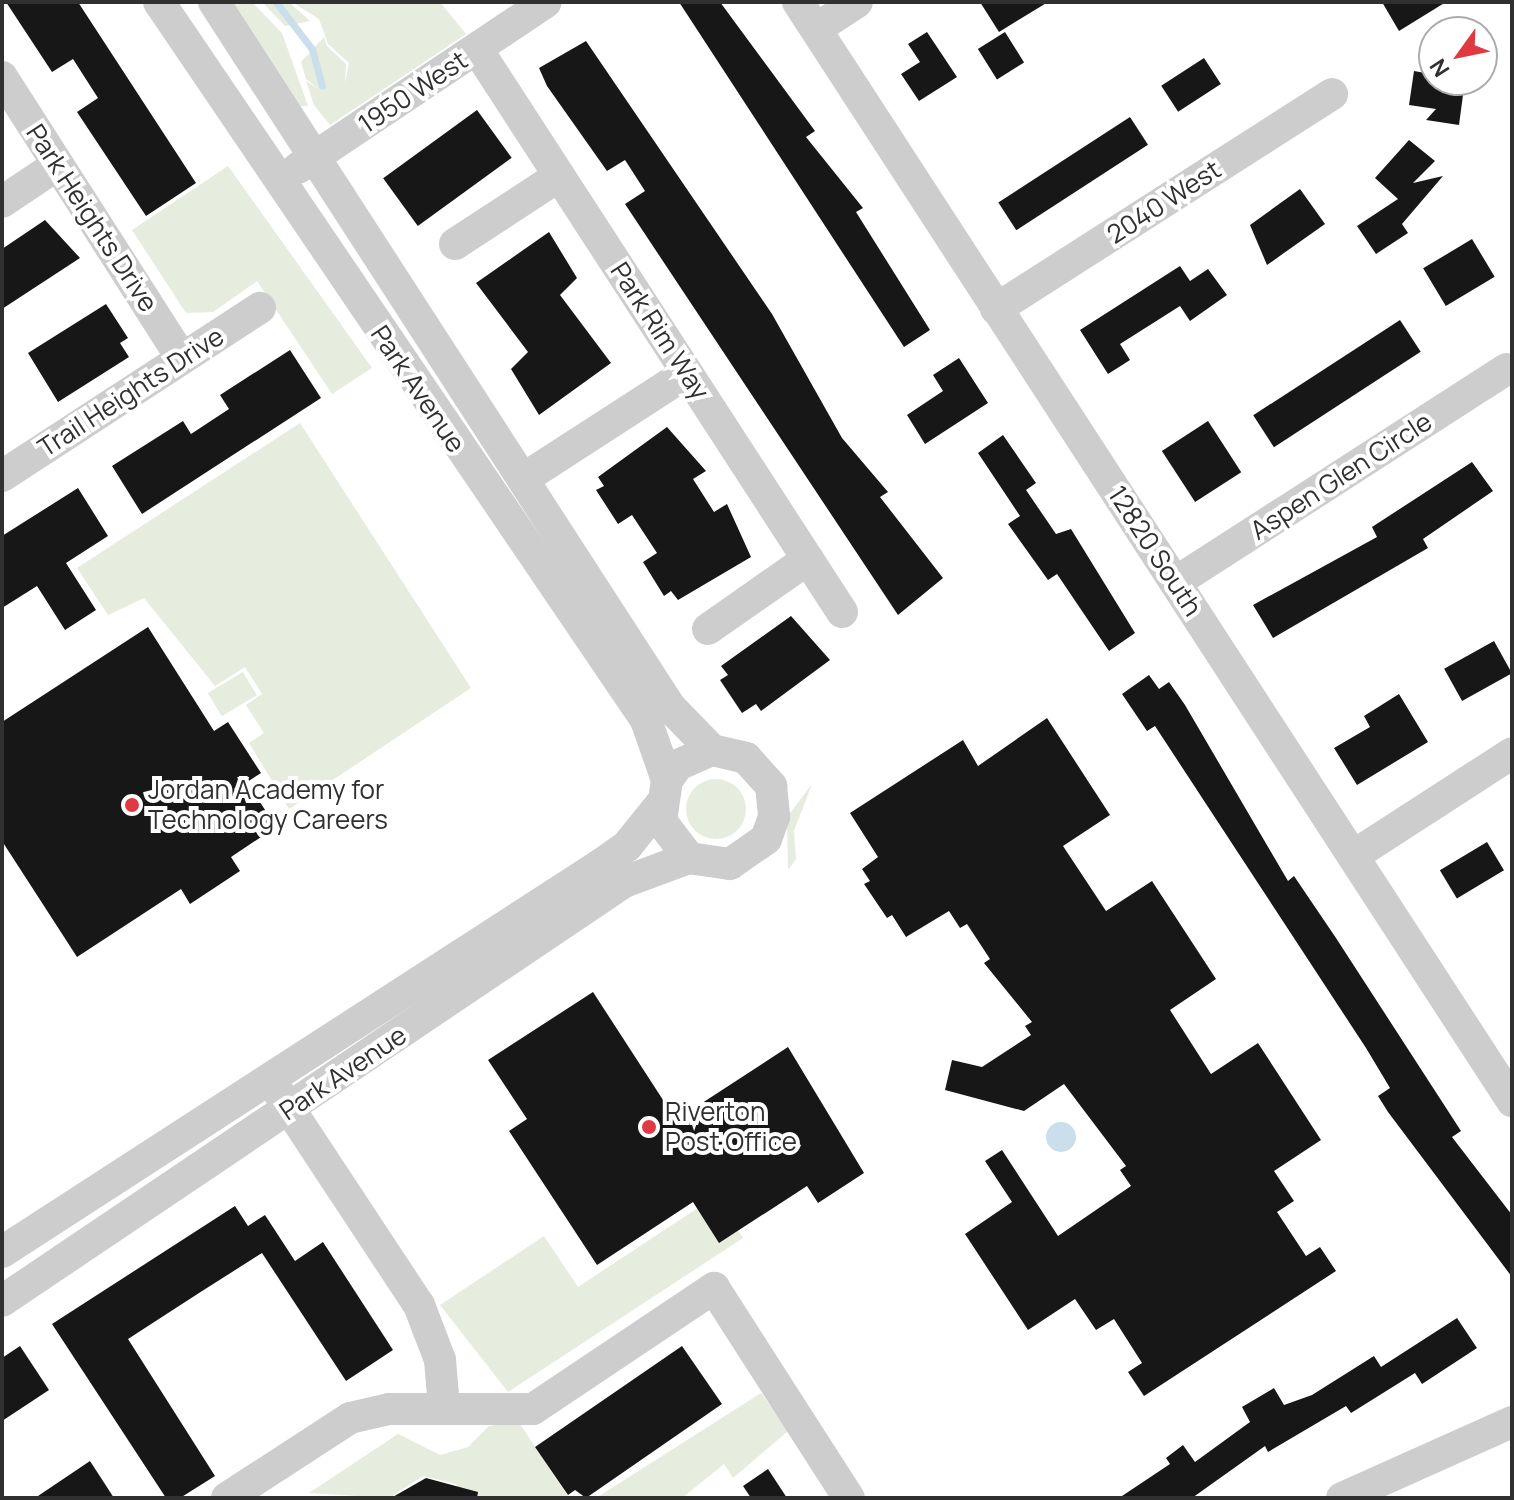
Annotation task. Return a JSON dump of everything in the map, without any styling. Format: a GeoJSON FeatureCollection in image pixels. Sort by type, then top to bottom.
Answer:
{"type":"FeatureCollection","features":[{"type":"Feature","properties":{"kind":"street","name":"Park Avenue"},"geometry":{"type":"LineString","coordinates":[[2,1252],[621,850],[663,793],[678,765],[712,750],[736,753],[761,770],[774,817],[766,839],[744,859],[715,866],[689,858],[667,836],[663,793],[646,720],[159,2]]}},
{"type":"Feature","properties":{"kind":"street","name":"Park Avenue"},"geometry":{"type":"LineString","coordinates":[[214,2],[670,707],[712,750]]}},
{"type":"Feature","properties":{"kind":"street","name":"1950 West"},"geometry":{"type":"LineString","coordinates":[[278,180],[546,2]]}},
{"type":"Feature","properties":{"kind":"street","name":"12820 South"},"geometry":{"type":"LineString","coordinates":[[798,2],[1512,1101]]}},
{"type":"Feature","properties":{"kind":"street"},"geometry":{"type":"LineString","coordinates":[[816,29],[857,2]]}},
{"type":"Feature","properties":{"kind":"street","name":"Park Rim Way"},"geometry":{"type":"LineString","coordinates":[[477,49],[842,612]]}},
{"type":"Feature","properties":{"kind":"street","name":"Park Heights Drive"},"geometry":{"type":"LineString","coordinates":[[2,77],[182,358]]}},
{"type":"Feature","properties":{"kind":"street","name":"2040 West"},"geometry":{"type":"LineString","coordinates":[[996,309],[1332,94]]}},
{"type":"Feature","properties":{"kind":"street"},"geometry":{"type":"LineString","coordinates":[[2,202],[57,165]]}},
{"type":"Feature","properties":{"kind":"street"},"geometry":{"type":"LineString","coordinates":[[455,244],[559,176]]}},
{"type":"Feature","properties":{"kind":"street","name":"Trail Heights Drive"},"geometry":{"type":"LineString","coordinates":[[2,476],[260,308]]}},
{"type":"Feature","properties":{"kind":"street","name":"Aspen Glen Circle"},"geometry":{"type":"LineString","coordinates":[[1176,582],[1506,369]]}},
{"type":"Feature","properties":{"kind":"street"},"geometry":{"type":"LineString","coordinates":[[523,479],[687,373]]}},
{"type":"Feature","properties":{"kind":"street"},"geometry":{"type":"LineString","coordinates":[[708,629],[808,559]]}},
{"type":"Feature","properties":{"kind":"street"},"geometry":{"type":"LineString","coordinates":[[1353,856],[1512,753]]}},
{"type":"Feature","properties":{"kind":"street","name":"Park Avenue"},"geometry":{"type":"LineString","coordinates":[[2,1301],[624,882],[689,858]]}},
{"type":"Feature","properties":{"kind":"street"},"geometry":{"type":"LineString","coordinates":[[268,1077],[419,1305],[440,1360],[444,1408]]}},
{"type":"Feature","properties":{"kind":"street"},"geometry":{"type":"LineString","coordinates":[[227,1498],[350,1418],[444,1408],[533,1409],[714,1288],[849,1498]]}},
{"type":"Feature","properties":{"kind":"street"},"geometry":{"type":"LineString","coordinates":[[1342,1498],[1512,1422]]}},
{"type":"Feature","properties":{"kind":"shaded area"},"geometry":{"type":"Polygon","coordinates":[[[232,2],[252,2],[282,33],[308,106],[300,106],[232,2]]]}},
{"type":"Feature","properties":{"kind":"shaded area"},"geometry":{"type":"Polygon","coordinates":[[[262,2],[289,2],[310,21],[285,26],[262,2]]]}},
{"type":"Feature","properties":{"kind":"shaded area"},"geometry":{"type":"Polygon","coordinates":[[[292,2],[440,2],[466,34],[330,125],[314,105],[306,81],[320,90],[306,79],[301,62],[324,37],[327,46],[346,64],[345,83],[349,63],[328,44],[319,19],[292,2]]]}},
{"type":"Feature","properties":{"kind":"shaded area"},"geometry":{"type":"Polygon","coordinates":[[[228,166],[372,368],[332,394],[257,281],[213,312],[186,313],[132,230],[228,166]]]}},
{"type":"Feature","properties":{"kind":"shaded area"},"geometry":{"type":"Polygon","coordinates":[[[300,423],[471,688],[289,809],[249,743],[264,733],[246,705],[262,694],[245,667],[215,686],[144,598],[108,615],[77,568],[300,423]]]}},
{"type":"Feature","properties":{"kind":"shaded area"},"geometry":{"type":"Polygon","coordinates":[[[243,672],[257,695],[222,716],[208,693],[243,672]]]}},
{"type":"Feature","properties":{"kind":"shaded area"},"geometry":{"type":"Polygon","coordinates":[[[716,779],[737,788],[746,809],[737,830],[716,839],[695,830],[686,809],[695,788],[716,779]]]}},
{"type":"Feature","properties":{"kind":"shaded area"},"geometry":{"type":"Polygon","coordinates":[[[812,784],[794,831],[796,859],[788,870],[787,817],[812,784]]]}},
{"type":"Feature","properties":{"kind":"shaded area"},"geometry":{"type":"Polygon","coordinates":[[[716,1196],[743,1238],[508,1392],[440,1305],[544,1236],[578,1287],[716,1196]]]}},
{"type":"Feature","properties":{"kind":"shaded area"},"geometry":{"type":"Polygon","coordinates":[[[761,1393],[788,1431],[733,1478],[724,1464],[682,1498],[596,1498],[761,1393]]]}},
{"type":"Feature","properties":{"kind":"shaded area"},"geometry":{"type":"Polygon","coordinates":[[[518,1421],[569,1498],[464,1498],[456,1484],[423,1476],[389,1498],[309,1493],[398,1434],[440,1455],[468,1447],[489,1426],[518,1421]]]}},
{"type":"Feature","properties":{"kind":"water"},"geometry":{"type":"Polygon","coordinates":[[[1061,1122],[1072,1126],[1076,1137],[1072,1148],[1061,1152],[1050,1148],[1046,1137],[1050,1126],[1061,1122]]]}},
{"type":"Feature","properties":{"kind":"building"},"geometry":{"type":"Polygon","coordinates":[[[6,2],[78,2],[196,183],[146,216],[77,112],[98,98],[73,59],[52,72],[6,2]]]}},
{"type":"Feature","properties":{"kind":"building"},"geometry":{"type":"Polygon","coordinates":[[[679,2],[720,2],[815,131],[806,137],[863,208],[856,212],[930,330],[904,347],[679,2]]]}},
{"type":"Feature","properties":{"kind":"building"},"geometry":{"type":"Polygon","coordinates":[[[980,2],[1048,2],[999,32],[980,2]]]}},
{"type":"Feature","properties":{"kind":"building"},"geometry":{"type":"Polygon","coordinates":[[[1382,2],[1446,2],[1418,16],[1418,19],[1399,31],[1382,2]]]}},
{"type":"Feature","properties":{"kind":"building"},"geometry":{"type":"Polygon","coordinates":[[[927,32],[957,77],[919,101],[901,74],[920,62],[908,44],[927,32]]]}},
{"type":"Feature","properties":{"kind":"building"},"geometry":{"type":"Polygon","coordinates":[[[1005,32],[1024,63],[997,79],[978,49],[1005,32]]]}},
{"type":"Feature","properties":{"kind":"building"},"geometry":{"type":"Polygon","coordinates":[[[586,41],[772,314],[842,438],[888,492],[880,497],[943,578],[898,615],[625,204],[645,191],[625,160],[607,171],[547,86],[539,68],[586,41]]]}},
{"type":"Feature","properties":{"kind":"building"},"geometry":{"type":"Polygon","coordinates":[[[1204,58],[1221,84],[1178,112],[1161,86],[1204,58]]]}},
{"type":"Feature","properties":{"kind":"building"},"geometry":{"type":"Polygon","coordinates":[[[1414,71],[1418,72],[1418,96],[1463,96],[1459,125],[1426,120],[1436,109],[1409,105],[1414,71]]]}},
{"type":"Feature","properties":{"kind":"building"},"geometry":{"type":"Polygon","coordinates":[[[477,110],[512,158],[418,226],[383,178],[477,110]]]}},
{"type":"Feature","properties":{"kind":"building"},"geometry":{"type":"Polygon","coordinates":[[[1130,117],[1148,145],[1016,230],[998,203],[1130,117]]]}},
{"type":"Feature","properties":{"kind":"building"},"geometry":{"type":"Polygon","coordinates":[[[1409,140],[1435,161],[1413,183],[1443,176],[1402,224],[1408,233],[1376,254],[1357,226],[1398,199],[1375,178],[1409,140]]]}},
{"type":"Feature","properties":{"kind":"building"},"geometry":{"type":"Polygon","coordinates":[[[1300,189],[1325,224],[1267,265],[1250,225],[1300,189]]]}},
{"type":"Feature","properties":{"kind":"building"},"geometry":{"type":"Polygon","coordinates":[[[45,220],[80,258],[2,309],[2,249],[45,220]]]}},
{"type":"Feature","properties":{"kind":"building"},"geometry":{"type":"Polygon","coordinates":[[[549,232],[577,278],[560,295],[611,363],[539,415],[511,369],[528,352],[476,283],[549,232]]]}},
{"type":"Feature","properties":{"kind":"building"},"geometry":{"type":"Polygon","coordinates":[[[1472,239],[1495,277],[1446,306],[1423,268],[1472,239]]]}},
{"type":"Feature","properties":{"kind":"building"},"geometry":{"type":"Polygon","coordinates":[[[1180,266],[1190,281],[1208,269],[1227,295],[1190,321],[1180,306],[1120,344],[1130,360],[1108,374],[1080,330],[1180,266]]]}},
{"type":"Feature","properties":{"kind":"building"},"geometry":{"type":"Polygon","coordinates":[[[106,304],[128,338],[120,343],[129,357],[58,402],[28,353],[106,304]]]}},
{"type":"Feature","properties":{"kind":"building"},"geometry":{"type":"Polygon","coordinates":[[[1400,320],[1421,352],[1274,447],[1253,415],[1400,320]]]}},
{"type":"Feature","properties":{"kind":"building"},"geometry":{"type":"Polygon","coordinates":[[[290,350],[321,398],[142,514],[112,466],[183,421],[191,434],[229,409],[220,395],[290,350]]]}},
{"type":"Feature","properties":{"kind":"building"},"geometry":{"type":"Polygon","coordinates":[[[959,358],[988,403],[925,444],[907,415],[943,391],[933,375],[959,358]]]}},
{"type":"Feature","properties":{"kind":"building"},"geometry":{"type":"Polygon","coordinates":[[[1208,421],[1241,472],[1195,502],[1162,451],[1208,421]]]}},
{"type":"Feature","properties":{"kind":"building"},"geometry":{"type":"Polygon","coordinates":[[[667,427],[706,471],[693,479],[714,512],[727,504],[751,557],[678,600],[671,591],[664,596],[643,562],[657,553],[632,515],[618,524],[596,490],[604,486],[598,477],[667,427]]]}},
{"type":"Feature","properties":{"kind":"building"},"geometry":{"type":"Polygon","coordinates":[[[1003,435],[1036,483],[1026,490],[1056,534],[1071,529],[1135,633],[1109,651],[1057,574],[1048,580],[1008,524],[1020,516],[978,453],[1003,435]]]}},
{"type":"Feature","properties":{"kind":"building"},"geometry":{"type":"Polygon","coordinates":[[[1472,462],[1493,491],[1423,539],[1428,548],[1273,638],[1253,605],[1377,537],[1372,527],[1472,462]]]}},
{"type":"Feature","properties":{"kind":"building"},"geometry":{"type":"Polygon","coordinates":[[[78,488],[108,536],[66,563],[96,610],[65,630],[37,586],[2,608],[2,536],[78,488]]]}},
{"type":"Feature","properties":{"kind":"building"},"geometry":{"type":"Polygon","coordinates":[[[791,616],[830,660],[761,711],[756,704],[742,713],[720,680],[728,675],[721,666],[791,616]]]}},
{"type":"Feature","properties":{"kind":"building","name":"Jordan Academy for Technology Careers"},"geometry":{"type":"Polygon","coordinates":[[[148,627],[214,731],[228,722],[261,773],[247,782],[276,827],[231,857],[240,871],[190,904],[181,889],[77,957],[2,841],[2,722],[148,627]]]}},
{"type":"Feature","properties":{"kind":"building"},"geometry":{"type":"Polygon","coordinates":[[[1494,641],[1512,673],[1462,701],[1444,669],[1494,641]]]}},
{"type":"Feature","properties":{"kind":"building"},"geometry":{"type":"Polygon","coordinates":[[[1149,675],[1159,689],[1169,682],[1185,705],[1288,881],[1294,876],[1461,1131],[1452,1137],[1512,1215],[1512,1277],[1388,1112],[1378,1096],[1390,1088],[1366,1048],[1155,726],[1147,731],[1122,694],[1149,675]]]}},
{"type":"Feature","properties":{"kind":"building"},"geometry":{"type":"Polygon","coordinates":[[[1399,694],[1428,742],[1357,785],[1334,748],[1370,727],[1364,716],[1399,694]]]}},
{"type":"Feature","properties":{"kind":"building"},"geometry":{"type":"Polygon","coordinates":[[[1047,718],[1110,815],[1063,846],[1106,911],[1152,881],[1216,979],[1170,1010],[1211,1074],[1258,1043],[1321,1140],[1274,1171],[1294,1201],[1277,1212],[1306,1256],[1320,1247],[1336,1271],[1144,1396],[1128,1372],[1142,1363],[1114,1319],[1096,1330],[1075,1299],[1028,1330],[965,1234],[1012,1202],[985,1161],[1002,1150],[1058,1236],[1131,1186],[1120,1170],[1126,1166],[1064,1084],[1024,1111],[945,1090],[952,1060],[982,1067],[1031,1035],[1025,1026],[1032,1022],[984,963],[990,959],[967,924],[960,928],[949,911],[906,937],[892,915],[887,918],[864,884],[870,881],[862,869],[878,857],[850,813],[963,740],[978,766],[1047,718]]]}},
{"type":"Feature","properties":{"kind":"building"},"geometry":{"type":"Polygon","coordinates":[[[1487,842],[1504,870],[1457,899],[1440,870],[1487,842]]]}},
{"type":"Feature","properties":{"kind":"building","name":"Riverton Post Office"},"geometry":{"type":"Polygon","coordinates":[[[593,992],[676,1120],[788,1047],[864,1173],[818,1203],[807,1186],[719,1243],[693,1202],[597,1265],[509,1131],[527,1119],[488,1060],[593,992]]]}},
{"type":"Feature","properties":{"kind":"building"},"geometry":{"type":"Polygon","coordinates":[[[235,1206],[248,1226],[265,1215],[295,1261],[323,1242],[393,1350],[346,1381],[262,1253],[128,1339],[215,1476],[180,1498],[166,1498],[52,1324],[235,1206]]]}},
{"type":"Feature","properties":{"kind":"building"},"geometry":{"type":"Polygon","coordinates":[[[1457,1318],[1477,1348],[1422,1384],[1415,1373],[1351,1413],[1346,1406],[1268,1452],[1265,1446],[1192,1498],[1119,1498],[1170,1464],[1166,1458],[1183,1445],[1195,1462],[1250,1422],[1242,1407],[1274,1388],[1284,1405],[1312,1395],[1374,1356],[1381,1367],[1457,1318]]]}},
{"type":"Feature","properties":{"kind":"building"},"geometry":{"type":"Polygon","coordinates":[[[20,1346],[49,1390],[2,1421],[2,1358],[20,1346]]]}},
{"type":"Feature","properties":{"kind":"building"},"geometry":{"type":"Polygon","coordinates":[[[682,1346],[722,1404],[586,1498],[575,1490],[568,1495],[535,1447],[682,1346]]]}},
{"type":"Feature","properties":{"kind":"building"},"geometry":{"type":"Polygon","coordinates":[[[90,1461],[114,1498],[35,1498],[90,1461]]]}},
{"type":"Feature","properties":{"kind":"building"},"geometry":{"type":"Polygon","coordinates":[[[768,1469],[787,1498],[751,1498],[743,1486],[768,1469]]]}},
{"type":"Feature","properties":{"kind":"building"},"geometry":{"type":"Polygon","coordinates":[[[426,1478],[478,1492],[477,1498],[391,1498],[426,1478]]]}},
{"type":"Feature","properties":{"kind":"waterway"},"geometry":{"type":"LineString","coordinates":[[276,2],[312,49],[322,86]]}},
{"type":"Feature","properties":{"kind":"place","name":"Jordan Academy for Technology Careers"},"geometry":{"type":"Point","coordinates":[132,805]}},
{"type":"Feature","properties":{"kind":"place","name":"Riverton Post Office"},"geometry":{"type":"Point","coordinates":[649,1127]}}]}
